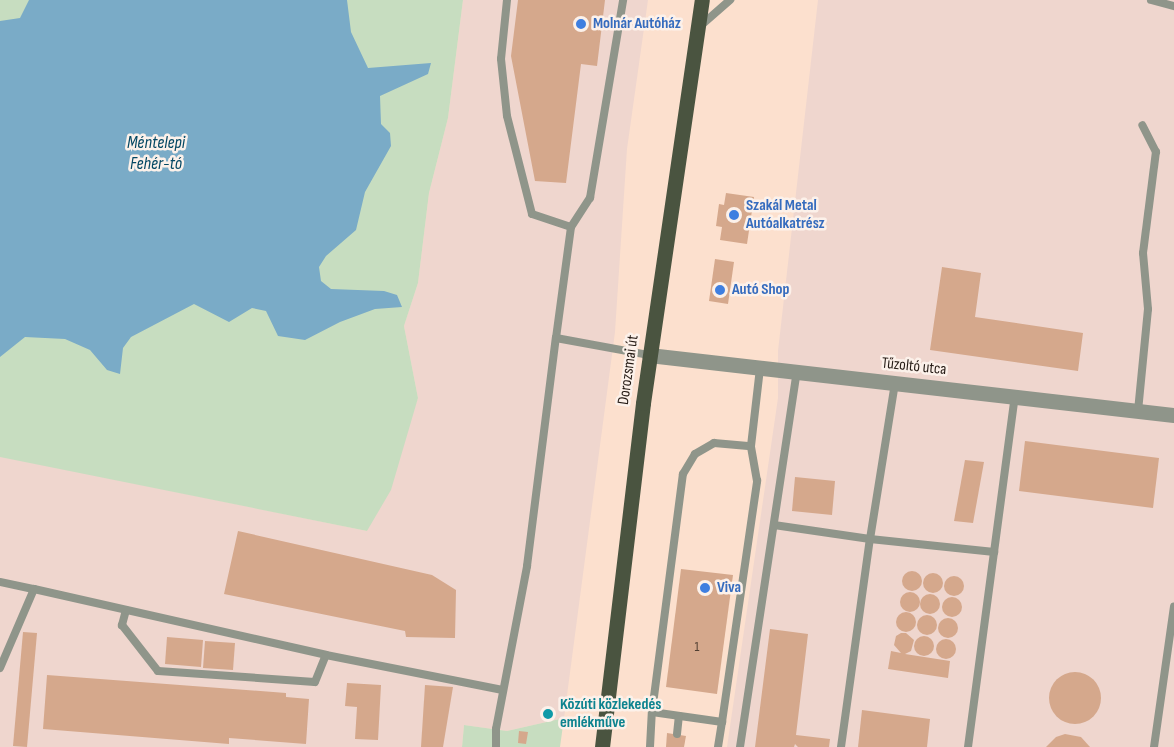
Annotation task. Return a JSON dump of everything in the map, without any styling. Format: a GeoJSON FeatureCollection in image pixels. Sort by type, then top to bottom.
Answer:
{"type":"FeatureCollection","features":[{"type":"Feature","properties":{"kind":"main road","name":"Dorozsmai út"},"geometry":{"type":"LineString","coordinates":[[602,747],[649,355],[702,0]]}},
{"type":"Feature","properties":{"kind":"street","name":"Tűzoltó utca"},"geometry":{"type":"LineString","coordinates":[[649,355],[1174,416]]}},
{"type":"Feature","properties":{"kind":"lane"},"geometry":{"type":"LineString","coordinates":[[507,0],[501,59],[507,116],[532,214],[571,227]]}},
{"type":"Feature","properties":{"kind":"lane"},"geometry":{"type":"LineString","coordinates":[[496,747],[496,729],[527,566],[571,227],[590,198],[623,0]]}},
{"type":"Feature","properties":{"kind":"lane"},"geometry":{"type":"LineString","coordinates":[[697,29],[730,0]]}},
{"type":"Feature","properties":{"kind":"lane"},"geometry":{"type":"LineString","coordinates":[[1151,0],[1174,6]]}},
{"type":"Feature","properties":{"kind":"lane"},"geometry":{"type":"LineString","coordinates":[[1138,411],[1148,309],[1143,253],[1156,152],[1142,125]]}},
{"type":"Feature","properties":{"kind":"lane"},"geometry":{"type":"LineString","coordinates":[[556,338],[649,355]]}},
{"type":"Feature","properties":{"kind":"lane"},"geometry":{"type":"LineString","coordinates":[[718,747],[757,481],[751,446],[760,368]]}},
{"type":"Feature","properties":{"kind":"lane"},"geometry":{"type":"LineString","coordinates":[[740,747],[797,372]]}},
{"type":"Feature","properties":{"kind":"lane"},"geometry":{"type":"LineString","coordinates":[[842,747],[870,538],[895,383]]}},
{"type":"Feature","properties":{"kind":"lane"},"geometry":{"type":"LineString","coordinates":[[968,747],[1015,397]]}},
{"type":"Feature","properties":{"kind":"lane"},"geometry":{"type":"LineString","coordinates":[[650,747],[652,712],[683,474],[695,454],[714,443],[751,446]]}},
{"type":"Feature","properties":{"kind":"lane"},"geometry":{"type":"LineString","coordinates":[[774,525],[994,552]]}},
{"type":"Feature","properties":{"kind":"lane"},"geometry":{"type":"LineString","coordinates":[[0,582],[326,655],[503,690]]}},
{"type":"Feature","properties":{"kind":"lane"},"geometry":{"type":"LineString","coordinates":[[0,668],[34,589]]}},
{"type":"Feature","properties":{"kind":"lane"},"geometry":{"type":"LineString","coordinates":[[1154,747],[1174,606]]}},
{"type":"Feature","properties":{"kind":"lane"},"geometry":{"type":"LineString","coordinates":[[126,610],[122,625],[158,671],[315,682],[326,655]]}},
{"type":"Feature","properties":{"kind":"lane"},"geometry":{"type":"LineString","coordinates":[[652,712],[722,722]]}},
{"type":"Feature","properties":{"kind":"lane"},"geometry":{"type":"LineString","coordinates":[[677,734],[679,716]]}},
{"type":"Feature","properties":{"kind":"shaded area"},"geometry":{"type":"Polygon","coordinates":[[[463,0],[648,0],[627,149],[615,332],[564,718],[507,731],[464,725],[462,747],[0,747],[0,456],[367,531],[418,398],[404,326],[418,283],[429,193],[448,118],[463,0]]]}},
{"type":"Feature","properties":{"kind":"shaded area"},"geometry":{"type":"Polygon","coordinates":[[[818,0],[1174,0],[1174,747],[727,747],[778,398],[778,351],[818,0]]]}},
{"type":"Feature","properties":{"kind":"green space"},"geometry":{"type":"Polygon","coordinates":[[[0,0],[463,0],[448,118],[429,193],[418,283],[404,326],[418,398],[391,490],[367,531],[0,457],[0,0]]]}},
{"type":"Feature","properties":{"kind":"green space"},"geometry":{"type":"Polygon","coordinates":[[[564,718],[560,747],[462,747],[464,725],[507,731],[564,718]]]}},
{"type":"Feature","properties":{"kind":"water","name":"Méntelepi Fehér-tó"},"geometry":{"type":"Polygon","coordinates":[[[29,0],[347,0],[351,32],[368,68],[431,63],[428,74],[380,96],[381,124],[390,133],[391,146],[365,192],[356,230],[326,256],[319,267],[321,281],[331,289],[384,291],[397,295],[402,307],[375,309],[340,322],[305,340],[278,336],[266,311],[252,308],[229,322],[194,304],[131,337],[123,348],[120,374],[107,370],[90,350],[65,339],[25,337],[0,357],[0,21],[20,18],[29,0]]]}},
{"type":"Feature","properties":{"kind":"building"},"geometry":{"type":"Polygon","coordinates":[[[518,0],[605,0],[597,66],[581,64],[566,183],[535,181],[511,56],[518,0]]]}},
{"type":"Feature","properties":{"kind":"building","name":"Szakál Metal Autóalkatrész"},"geometry":{"type":"Polygon","coordinates":[[[726,193],[754,197],[747,244],[720,240],[722,227],[716,226],[719,204],[724,205],[726,193]]]}},
{"type":"Feature","properties":{"kind":"building","name":"Autó Shop"},"geometry":{"type":"Polygon","coordinates":[[[715,259],[734,262],[728,304],[709,301],[715,259]]]}},
{"type":"Feature","properties":{"kind":"building"},"geometry":{"type":"Polygon","coordinates":[[[942,267],[981,273],[975,317],[1083,333],[1078,371],[930,350],[942,267]]]}},
{"type":"Feature","properties":{"kind":"building"},"geometry":{"type":"Polygon","coordinates":[[[1025,441],[1159,458],[1153,508],[1019,491],[1025,441]]]}},
{"type":"Feature","properties":{"kind":"building"},"geometry":{"type":"Polygon","coordinates":[[[965,460],[984,462],[973,523],[954,521],[965,460]]]}},
{"type":"Feature","properties":{"kind":"building"},"geometry":{"type":"Polygon","coordinates":[[[795,477],[835,481],[832,515],[792,511],[795,477]]]}},
{"type":"Feature","properties":{"kind":"building"},"geometry":{"type":"Polygon","coordinates":[[[238,531],[432,575],[456,590],[455,638],[406,637],[405,631],[224,594],[238,531]]]}},
{"type":"Feature","properties":{"kind":"building"},"geometry":{"type":"Polygon","coordinates":[[[681,569],[733,575],[717,694],[666,687],[681,569]]]}},
{"type":"Feature","properties":{"kind":"building"},"geometry":{"type":"Polygon","coordinates":[[[912,571],[919,574],[922,581],[919,588],[912,591],[905,588],[902,581],[905,574],[912,571]]]}},
{"type":"Feature","properties":{"kind":"building"},"geometry":{"type":"Polygon","coordinates":[[[933,573],[940,576],[943,583],[940,590],[933,593],[926,590],[923,583],[926,576],[933,573]]]}},
{"type":"Feature","properties":{"kind":"building"},"geometry":{"type":"Polygon","coordinates":[[[954,576],[961,579],[964,586],[961,593],[954,596],[947,593],[944,586],[947,579],[954,576]]]}},
{"type":"Feature","properties":{"kind":"building"},"geometry":{"type":"Polygon","coordinates":[[[910,592],[917,595],[920,602],[917,609],[910,612],[903,609],[900,602],[903,595],[910,592]]]}},
{"type":"Feature","properties":{"kind":"building"},"geometry":{"type":"Polygon","coordinates":[[[930,594],[937,597],[940,604],[937,611],[930,614],[923,611],[920,604],[923,597],[930,594]]]}},
{"type":"Feature","properties":{"kind":"building"},"geometry":{"type":"Polygon","coordinates":[[[952,597],[959,600],[962,607],[959,614],[952,617],[945,614],[942,607],[945,600],[952,597]]]}},
{"type":"Feature","properties":{"kind":"building"},"geometry":{"type":"Polygon","coordinates":[[[906,612],[913,615],[916,622],[913,629],[906,632],[899,629],[896,622],[899,615],[906,612]]]}},
{"type":"Feature","properties":{"kind":"building"},"geometry":{"type":"Polygon","coordinates":[[[927,615],[934,618],[937,625],[934,632],[927,635],[920,632],[917,625],[920,618],[927,615]]]}},
{"type":"Feature","properties":{"kind":"building"},"geometry":{"type":"Polygon","coordinates":[[[948,618],[955,621],[958,628],[955,635],[948,638],[941,635],[938,628],[941,621],[948,618]]]}},
{"type":"Feature","properties":{"kind":"building"},"geometry":{"type":"Polygon","coordinates":[[[770,629],[808,634],[796,735],[830,739],[829,747],[798,747],[795,744],[794,747],[755,747],[770,629]]]}},
{"type":"Feature","properties":{"kind":"building"},"geometry":{"type":"Polygon","coordinates":[[[23,632],[37,633],[27,747],[13,746],[23,632]]]}},
{"type":"Feature","properties":{"kind":"building"},"geometry":{"type":"Polygon","coordinates":[[[906,633],[914,640],[911,651],[905,654],[950,661],[948,678],[888,669],[891,651],[901,653],[894,645],[896,636],[906,633]]]}},
{"type":"Feature","properties":{"kind":"building"},"geometry":{"type":"Polygon","coordinates":[[[924,636],[931,639],[934,646],[931,653],[924,656],[917,653],[914,646],[917,639],[924,636]]]}},
{"type":"Feature","properties":{"kind":"building"},"geometry":{"type":"Polygon","coordinates":[[[167,637],[203,640],[201,667],[165,664],[167,637]]]}},
{"type":"Feature","properties":{"kind":"building"},"geometry":{"type":"Polygon","coordinates":[[[946,639],[953,642],[956,649],[953,656],[946,659],[939,656],[936,649],[939,642],[946,639]]]}},
{"type":"Feature","properties":{"kind":"building"},"geometry":{"type":"Polygon","coordinates":[[[205,641],[235,643],[233,670],[203,668],[205,641]]]}},
{"type":"Feature","properties":{"kind":"building"},"geometry":{"type":"Polygon","coordinates":[[[1075,672],[1089,676],[1097,684],[1101,698],[1097,712],[1089,720],[1075,724],[1061,720],[1053,712],[1049,698],[1053,684],[1061,676],[1075,672]]]}},
{"type":"Feature","properties":{"kind":"building"},"geometry":{"type":"Polygon","coordinates":[[[47,675],[286,693],[286,697],[309,699],[306,744],[229,738],[229,744],[43,729],[47,675]]]}},
{"type":"Feature","properties":{"kind":"building"},"geometry":{"type":"Polygon","coordinates":[[[347,683],[381,685],[378,740],[355,739],[357,707],[345,706],[347,683]]]}},
{"type":"Feature","properties":{"kind":"building"},"geometry":{"type":"Polygon","coordinates":[[[425,685],[453,687],[443,747],[421,747],[425,685]]]}},
{"type":"Feature","properties":{"kind":"building"},"geometry":{"type":"Polygon","coordinates":[[[862,710],[930,719],[927,747],[858,747],[862,710]]]}},
{"type":"Feature","properties":{"kind":"building"},"geometry":{"type":"Polygon","coordinates":[[[519,731],[528,732],[526,744],[518,743],[519,731]]]}},
{"type":"Feature","properties":{"kind":"building"},"geometry":{"type":"Polygon","coordinates":[[[667,733],[686,736],[684,747],[666,747],[667,733]]]}},
{"type":"Feature","properties":{"kind":"building"},"geometry":{"type":"Polygon","coordinates":[[[1065,734],[1081,737],[1090,747],[1046,747],[1056,737],[1065,734]]]}},
{"type":"Feature","properties":{"kind":"place","name":"Molnár Autóház"},"geometry":{"type":"Point","coordinates":[581,24]}},
{"type":"Feature","properties":{"kind":"place","name":"Szakál Metal Autóalkatrész"},"geometry":{"type":"Point","coordinates":[734,215]}},
{"type":"Feature","properties":{"kind":"place","name":"Autó Shop"},"geometry":{"type":"Point","coordinates":[720,290]}},
{"type":"Feature","properties":{"kind":"place","name":"Viva"},"geometry":{"type":"Point","coordinates":[705,588]}},
{"type":"Feature","properties":{"kind":"place","name":"Közúti közlekedés emlékműve"},"geometry":{"type":"Point","coordinates":[548,714]}}]}
